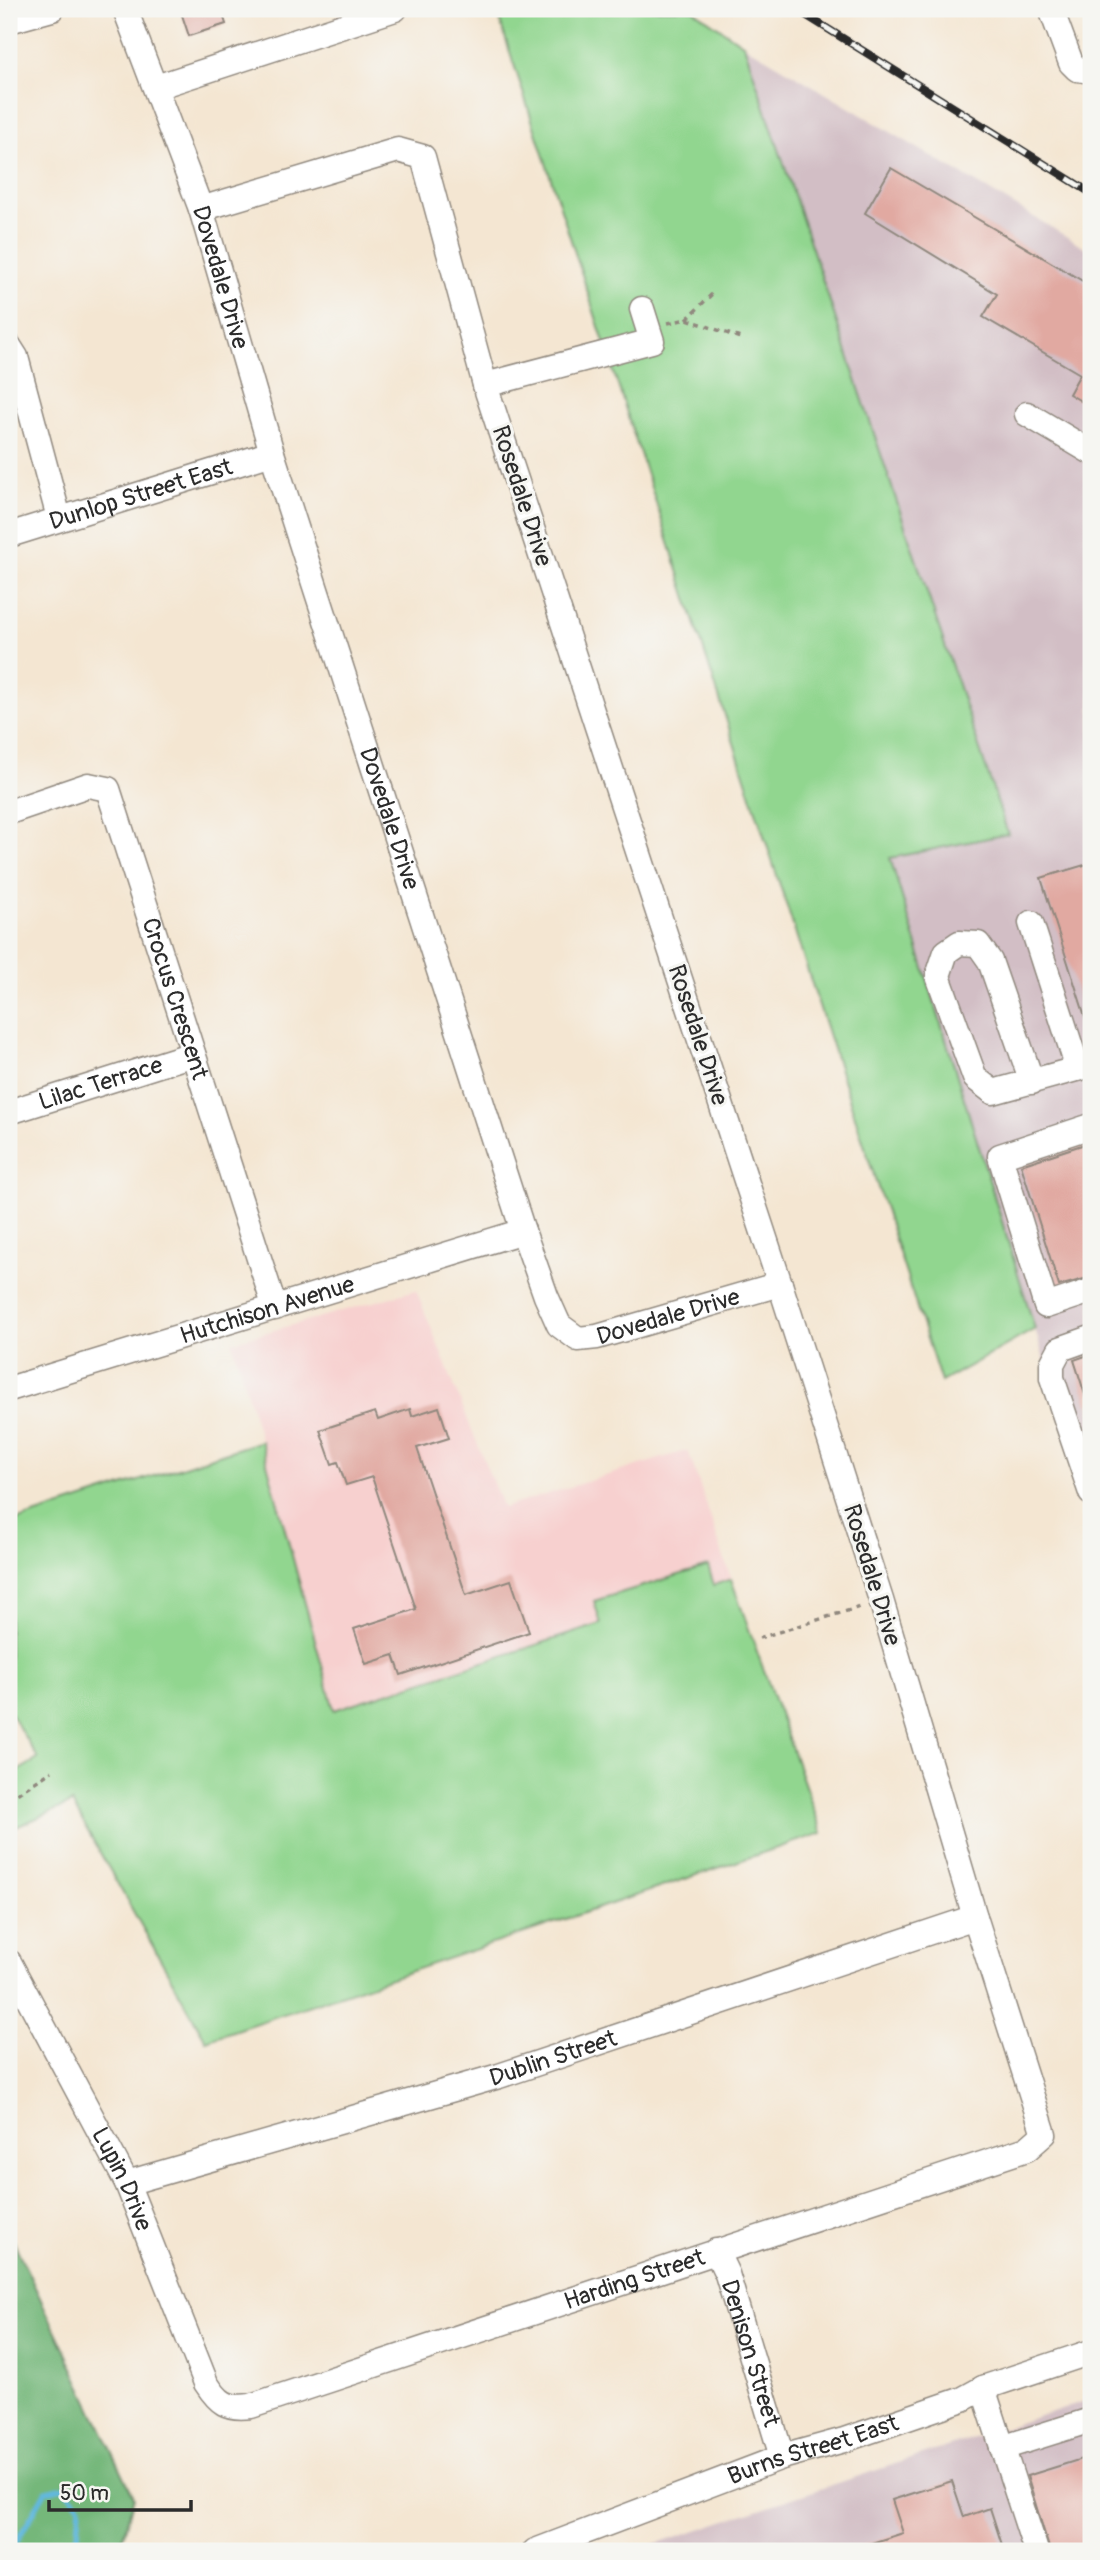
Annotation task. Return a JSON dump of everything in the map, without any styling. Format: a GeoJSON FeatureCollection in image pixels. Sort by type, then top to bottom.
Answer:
{"type":"FeatureCollection","features":[{"type":"Feature","properties":{"kind":"street"},"geometry":{"type":"LineString","coordinates":[[16,16],[52,9]]}},
{"type":"Feature","properties":{"kind":"street","name":"Dovedale Drive"},"geometry":{"type":"LineString","coordinates":[[125,9],[201,209],[272,453],[523,1231],[545,1296],[559,1325],[578,1339],[597,1337],[780,1284]]}},
{"type":"Feature","properties":{"kind":"street"},"geometry":{"type":"LineString","coordinates":[[156,87],[395,9]]}},
{"type":"Feature","properties":{"kind":"street"},"geometry":{"type":"LineString","coordinates":[[1051,9],[1071,63],[1077,69],[1090,69]]}},
{"type":"Feature","properties":{"kind":"street","name":"Rosedale Drive"},"geometry":{"type":"LineString","coordinates":[[201,209],[398,150],[423,157],[485,386],[780,1284],[881,1600],[975,1917],[1044,2134]]}},
{"type":"Feature","properties":{"kind":"street"},"geometry":{"type":"LineString","coordinates":[[485,386],[652,341],[645,319]]}},
{"type":"Feature","properties":{"kind":"street"},"geometry":{"type":"LineString","coordinates":[[9,346],[16,357],[59,519]]}},
{"type":"Feature","properties":{"kind":"street"},"geometry":{"type":"LineString","coordinates":[[1027,414],[1091,452]]}},
{"type":"Feature","properties":{"kind":"street","name":"Dunlop Street East"},"geometry":{"type":"LineString","coordinates":[[9,534],[272,453]]}},
{"type":"Feature","properties":{"kind":"street","name":"Crocus Crescent"},"geometry":{"type":"LineString","coordinates":[[9,812],[88,785],[108,789],[275,1308]]}},
{"type":"Feature","properties":{"kind":"street"},"geometry":{"type":"LineString","coordinates":[[1031,923],[1085,1067],[1032,1082],[993,1092],[975,1078],[938,976],[946,952],[959,943],[978,944],[990,961],[1032,1082]]}},
{"type":"Feature","properties":{"kind":"street","name":"Lilac Terrace"},"geometry":{"type":"LineString","coordinates":[[9,1112],[193,1054]]}},
{"type":"Feature","properties":{"kind":"street"},"geometry":{"type":"LineString","coordinates":[[1091,1126],[1000,1156],[1045,1306],[1091,1291]]}},
{"type":"Feature","properties":{"kind":"street","name":"Hutchison Avenue"},"geometry":{"type":"LineString","coordinates":[[9,1389],[523,1231]]}},
{"type":"Feature","properties":{"kind":"street"},"geometry":{"type":"LineString","coordinates":[[1091,1338],[1060,1349],[1052,1364],[1052,1378],[1091,1493]]}},
{"type":"Feature","properties":{"kind":"street","name":"Dublin Street"},"geometry":{"type":"LineString","coordinates":[[127,2183],[499,2076],[975,1917]]}},
{"type":"Feature","properties":{"kind":"street","name":"Lupin Drive"},"geometry":{"type":"LineString","coordinates":[[9,1962],[127,2183],[206,2383],[220,2401]]}},
{"type":"Feature","properties":{"kind":"street","name":"Harding Street"},"geometry":{"type":"LineString","coordinates":[[220,2401],[233,2408],[251,2406],[1027,2148],[1044,2134]]}},
{"type":"Feature","properties":{"kind":"street","name":"Denison Street"},"geometry":{"type":"LineString","coordinates":[[716,2251],[726,2274],[782,2456]]}},
{"type":"Feature","properties":{"kind":"street","name":"Burns Street East"},"geometry":{"type":"LineString","coordinates":[[535,2551],[782,2456],[844,2440],[963,2399],[983,2388],[1091,2352]]}},
{"type":"Feature","properties":{"kind":"street"},"geometry":{"type":"LineString","coordinates":[[983,2388],[1036,2551]]}},
{"type":"Feature","properties":{"kind":"street"},"geometry":{"type":"LineString","coordinates":[[1002,2448],[1091,2420]]}},
{"type":"Feature","properties":{"kind":"path"},"geometry":{"type":"LineString","coordinates":[[687,319],[713,293]]}},
{"type":"Feature","properties":{"kind":"path"},"geometry":{"type":"LineString","coordinates":[[645,319],[687,319],[743,339]]}},
{"type":"Feature","properties":{"kind":"path"},"geometry":{"type":"LineString","coordinates":[[759,1638],[881,1600]]}},
{"type":"Feature","properties":{"kind":"path"},"geometry":{"type":"LineString","coordinates":[[9,1799],[52,1771]]}},
{"type":"Feature","properties":{"kind":"shaded area"},"geometry":{"type":"Polygon","coordinates":[[[744,45],[1091,251],[1091,1521],[1035,1329],[890,858],[1007,834],[744,45]]]}},
{"type":"Feature","properties":{"kind":"shaded area"},"geometry":{"type":"Polygon","coordinates":[[[416,1290],[503,1508],[688,1450],[731,1579],[549,1642],[334,1711],[232,1342],[416,1290]]]}},
{"type":"Feature","properties":{"kind":"shaded area"},"geometry":{"type":"Polygon","coordinates":[[[1091,2399],[1091,2551],[633,2551],[1091,2399]]]}},
{"type":"Feature","properties":{"kind":"green space"},"geometry":{"type":"Polygon","coordinates":[[[496,9],[692,9],[744,45],[1008,834],[890,858],[1035,1329],[941,1382],[496,9]]]}},
{"type":"Feature","properties":{"kind":"green space"},"geometry":{"type":"Polygon","coordinates":[[[261,1441],[334,1710],[601,1624],[594,1601],[708,1566],[714,1585],[731,1579],[822,1833],[206,2040],[72,1803],[9,1830],[9,1776],[38,1759],[9,1711],[9,1523],[261,1441]]]}},
{"type":"Feature","properties":{"kind":"green space"},"geometry":{"type":"Polygon","coordinates":[[[9,2232],[134,2497],[119,2551],[9,2551],[9,2232]]]}},
{"type":"Feature","properties":{"kind":"building"},"geometry":{"type":"Polygon","coordinates":[[[180,9],[221,9],[226,24],[189,36],[180,9]]]}},
{"type":"Feature","properties":{"kind":"building"},"geometry":{"type":"Polygon","coordinates":[[[891,168],[1091,286],[1091,407],[1069,394],[1080,374],[983,317],[997,294],[865,213],[891,168]]]}},
{"type":"Feature","properties":{"kind":"building"},"geometry":{"type":"Polygon","coordinates":[[[1091,863],[1091,1025],[1088,1026],[1041,878],[1091,863]]]}},
{"type":"Feature","properties":{"kind":"building"},"geometry":{"type":"Polygon","coordinates":[[[1091,1142],[1091,1277],[1059,1286],[1021,1165],[1091,1142]]]}},
{"type":"Feature","properties":{"kind":"building"},"geometry":{"type":"Polygon","coordinates":[[[1091,1354],[1091,1403],[1088,1404],[1074,1360],[1091,1354]]]}},
{"type":"Feature","properties":{"kind":"building"},"geometry":{"type":"Polygon","coordinates":[[[439,1407],[449,1438],[417,1448],[466,1595],[511,1580],[529,1632],[401,1675],[394,1655],[366,1664],[354,1629],[416,1609],[372,1477],[346,1485],[338,1462],[332,1464],[320,1430],[375,1412],[378,1420],[410,1409],[412,1416],[439,1407]]]}},
{"type":"Feature","properties":{"kind":"building"},"geometry":{"type":"Polygon","coordinates":[[[1091,2456],[1091,2548],[1079,2551],[1050,2551],[1027,2476],[1091,2456]]]}},
{"type":"Feature","properties":{"kind":"building"},"geometry":{"type":"Polygon","coordinates":[[[952,2481],[964,2517],[990,2508],[1004,2551],[857,2551],[856,2548],[903,2533],[892,2500],[952,2481]]]}},
{"type":"Feature","properties":{"kind":"waterway"},"geometry":{"type":"LineString","coordinates":[[11,2551],[46,2491],[64,2487],[80,2506],[78,2534],[67,2551]]}},
{"type":"Feature","properties":{"kind":"railway"},"geometry":{"type":"LineString","coordinates":[[796,9],[1091,193]]}}]}
